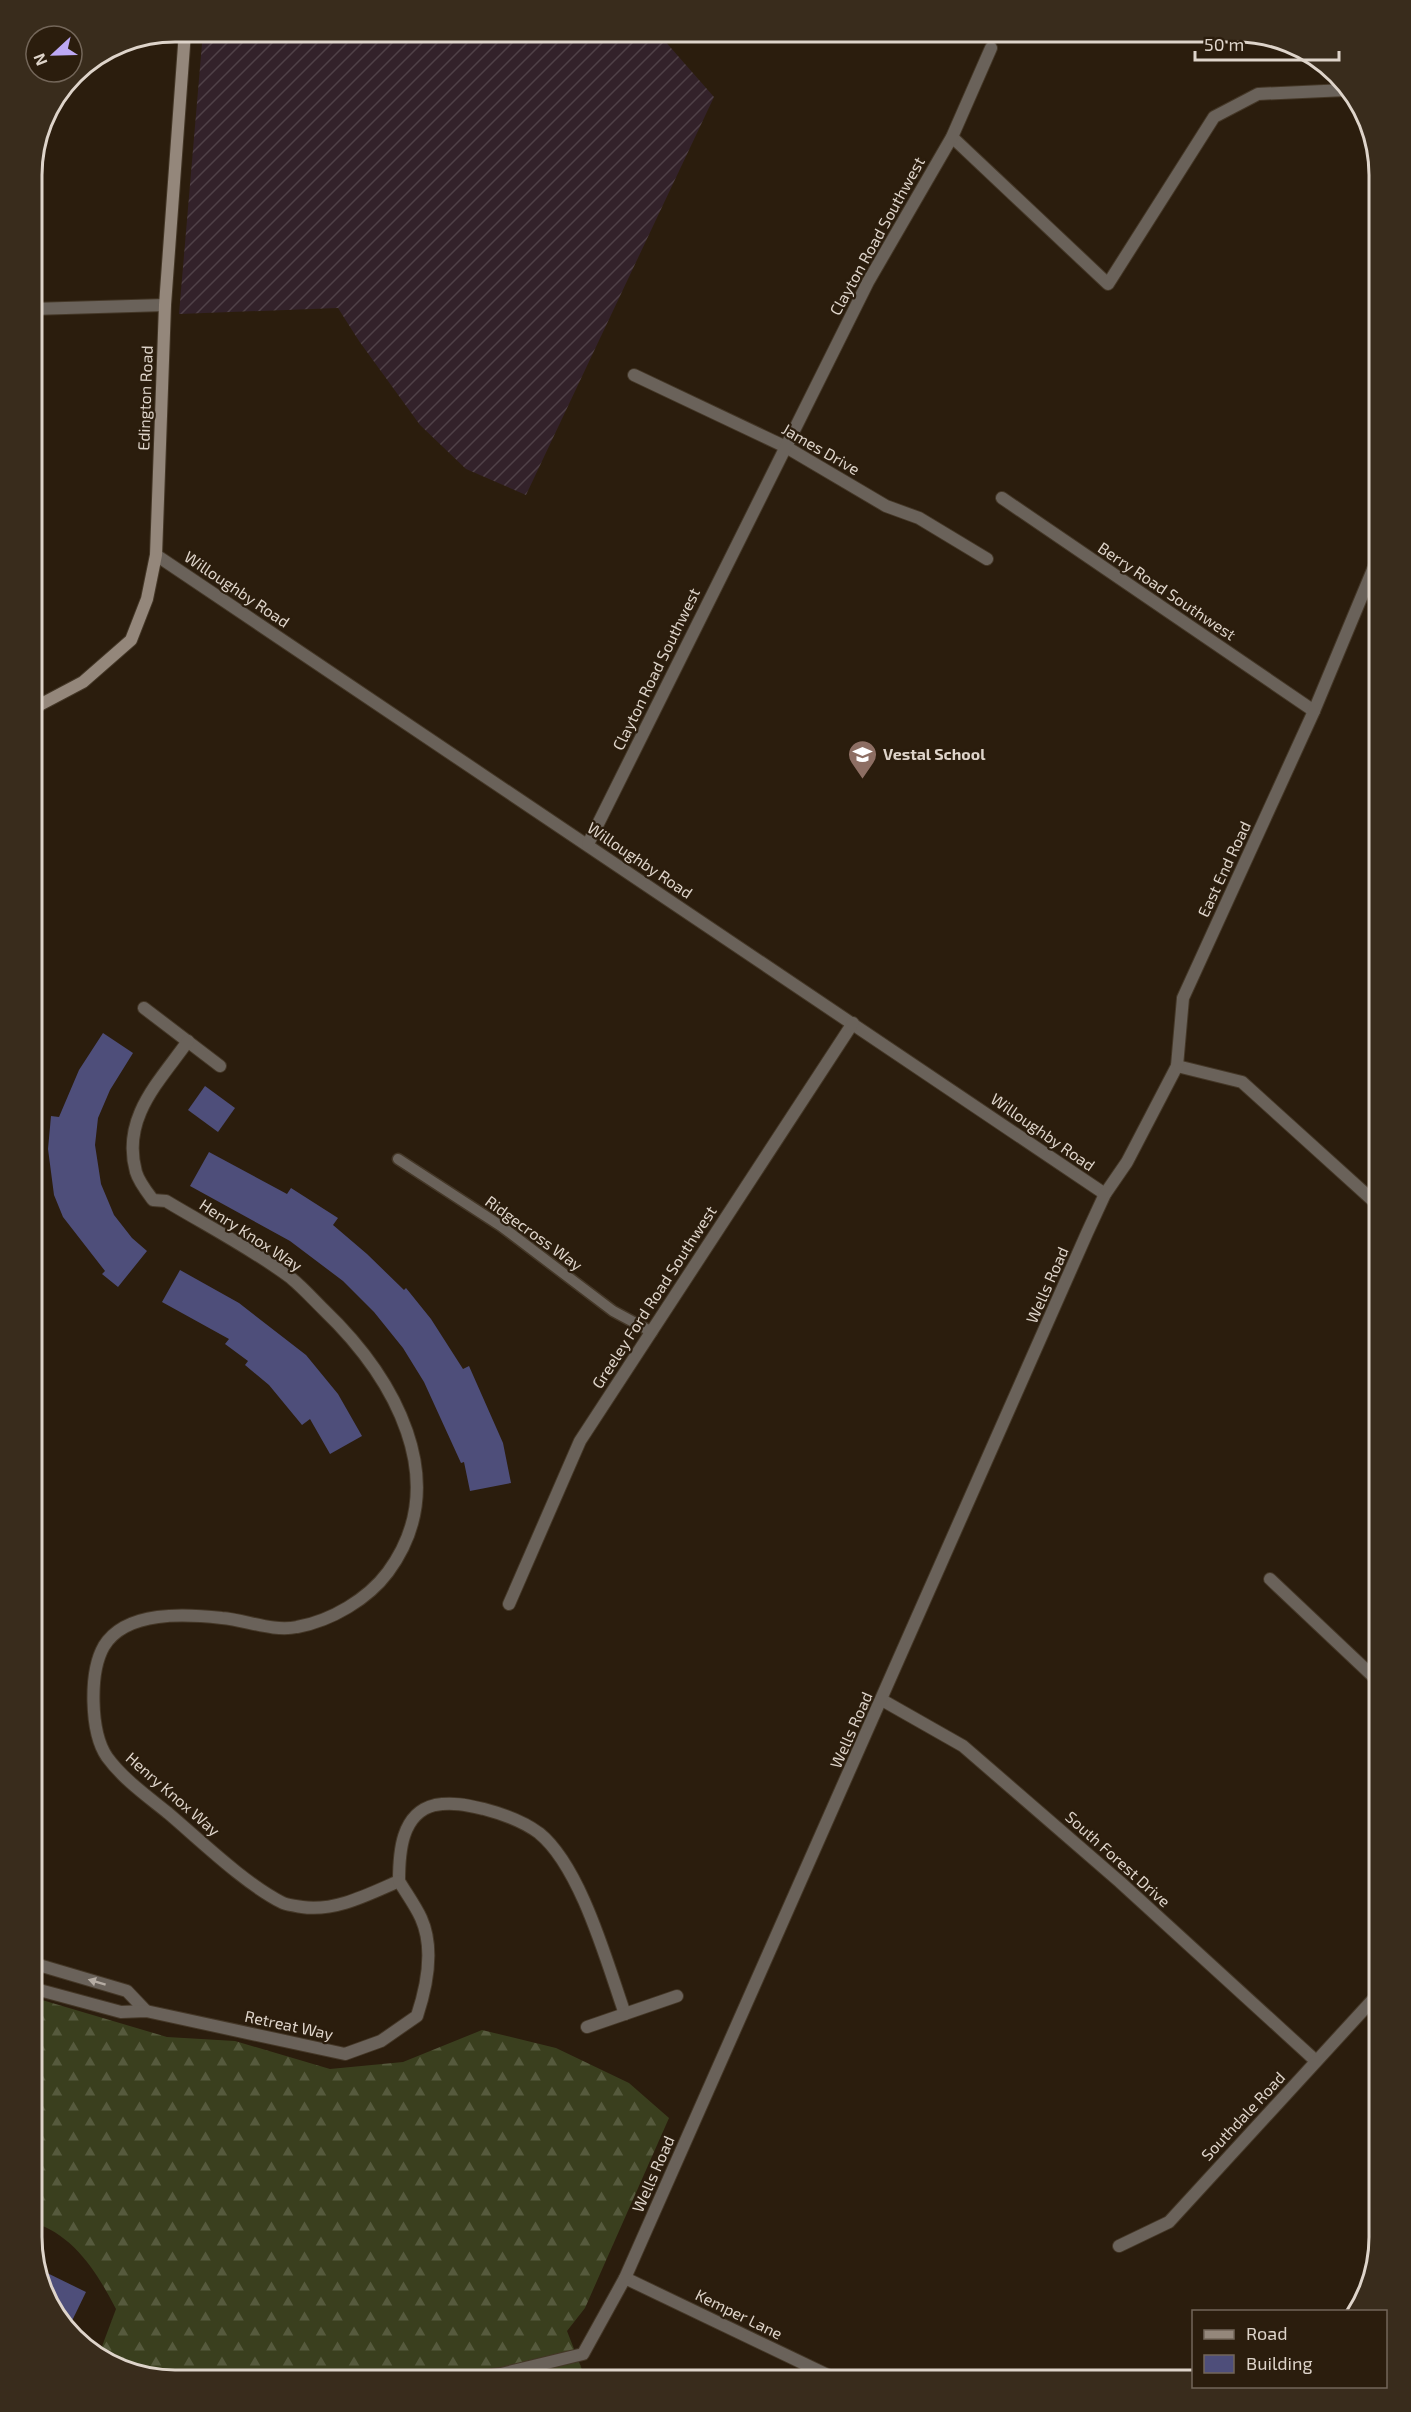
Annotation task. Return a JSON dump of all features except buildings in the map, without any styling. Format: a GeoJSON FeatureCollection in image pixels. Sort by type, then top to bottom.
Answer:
{"type":"FeatureCollection","features":[{"type":"Feature","properties":{"kind":"street","name":"Edington Road"},"geometry":{"type":"LineString","coordinates":[[42,704],[83,682],[131,640],[147,599],[156,555],[165,305],[184,42]]}},
{"type":"Feature","properties":{"kind":"street","name":"Clayton Road Southwest"},"geometry":{"type":"LineString","coordinates":[[588,844],[867,282],[952,137],[991,48]]}},
{"type":"Feature","properties":{"kind":"street"},"geometry":{"type":"LineString","coordinates":[[952,137],[1108,284],[1214,117],[1258,94],[1339,90]]}},
{"type":"Feature","properties":{"kind":"street"},"geometry":{"type":"LineString","coordinates":[[42,309],[165,305]]}},
{"type":"Feature","properties":{"kind":"street","name":"James Drive"},"geometry":{"type":"LineString","coordinates":[[634,375],[786,447],[886,506],[919,518],[987,559]]}},
{"type":"Feature","properties":{"kind":"street","name":"Berry Road Southwest"},"geometry":{"type":"LineString","coordinates":[[1002,498],[1314,711]]}},
{"type":"Feature","properties":{"kind":"street","name":"Willoughby Road"},"geometry":{"type":"LineString","coordinates":[[156,555],[1105,1194]]}},
{"type":"Feature","properties":{"kind":"street","name":"East End Road"},"geometry":{"type":"LineString","coordinates":[[1105,1194],[1127,1162],[1177,1066],[1183,998],[1314,711],[1369,581]]}},
{"type":"Feature","properties":{"kind":"street"},"geometry":{"type":"LineString","coordinates":[[144,1008],[220,1065]]}},
{"type":"Feature","properties":{"kind":"street","name":"Greeley Ford Road Southwest"},"geometry":{"type":"LineString","coordinates":[[509,1604],[580,1441],[853,1023]]}},
{"type":"Feature","properties":{"kind":"street","name":"Henry Knox Way"},"geometry":{"type":"LineString","coordinates":[[188,1041],[147,1098],[135,1123],[131,1146],[137,1175],[153,1200],[166,1201],[291,1278],[347,1332],[381,1376],[405,1426],[416,1462],[417,1501],[409,1539],[387,1574],[360,1599],[327,1618],[295,1628],[223,1618],[176,1616],[152,1618],[123,1628],[104,1645],[97,1666],[93,1698],[98,1734],[106,1755],[122,1774],[211,1849],[285,1904],[304,1908],[328,1906],[364,1896],[399,1881]]}},
{"type":"Feature","properties":{"kind":"street"},"geometry":{"type":"LineString","coordinates":[[1177,1066],[1242,1082],[1369,1196]]}},
{"type":"Feature","properties":{"kind":"street","name":"Wells Road"},"geometry":{"type":"LineString","coordinates":[[517,2370],[582,2354],[625,2278],[1105,1194]]}},
{"type":"Feature","properties":{"kind":"street"},"geometry":{"type":"LineString","coordinates":[[1270,1579],[1369,1672]]}},
{"type":"Feature","properties":{"kind":"street","name":"South Forest Drive"},"geometry":{"type":"LineString","coordinates":[[882,1700],[963,1746],[1120,1882],[1316,2061]]}},
{"type":"Feature","properties":{"kind":"street"},"geometry":{"type":"LineString","coordinates":[[399,1881],[401,1837],[414,1819],[428,1807],[453,1802],[489,1810],[509,1816],[540,1834],[578,1886],[625,2014]]}},
{"type":"Feature","properties":{"kind":"street","name":"Retreat Way"},"geometry":{"type":"LineString","coordinates":[[42,1991],[121,2013],[146,2011],[345,2054],[381,2041],[417,2016],[427,1985],[428,1952],[422,1920],[399,1881]]}},
{"type":"Feature","properties":{"kind":"street"},"geometry":{"type":"LineString","coordinates":[[42,1966],[127,1991],[146,2011]]}},
{"type":"Feature","properties":{"kind":"street"},"geometry":{"type":"LineString","coordinates":[[587,2027],[677,1996]]}},
{"type":"Feature","properties":{"kind":"street","name":"Southdale Road"},"geometry":{"type":"LineString","coordinates":[[1119,2246],[1169,2222],[1369,2005]]}},
{"type":"Feature","properties":{"kind":"street","name":"Kemper Lane"},"geometry":{"type":"LineString","coordinates":[[625,2278],[817,2370]]}},
{"type":"Feature","properties":{"kind":"lane","name":"Ridgecross Way"},"geometry":{"type":"LineString","coordinates":[[398,1159],[501,1226],[613,1311],[652,1332]]}},
{"type":"Feature","properties":{"kind":"shaded area"},"geometry":{"type":"Polygon","coordinates":[[[202,42],[666,42],[714,97],[526,495],[466,469],[420,425],[338,308],[179,314],[202,42]]]}},
{"type":"Feature","properties":{"kind":"green space"},"geometry":{"type":"Polygon","coordinates":[[[42,2000],[167,2037],[235,2041],[330,2069],[403,2062],[482,2030],[556,2048],[629,2083],[669,2118],[585,2308],[567,2331],[582,2370],[166,2370],[132,2363],[101,2348],[116,2309],[101,2281],[82,2256],[60,2235],[42,2226],[42,2000]]]}},
{"type":"Feature","properties":{"kind":"place","name":"Vestal School"},"geometry":{"type":"Point","coordinates":[862,780]}}]}
